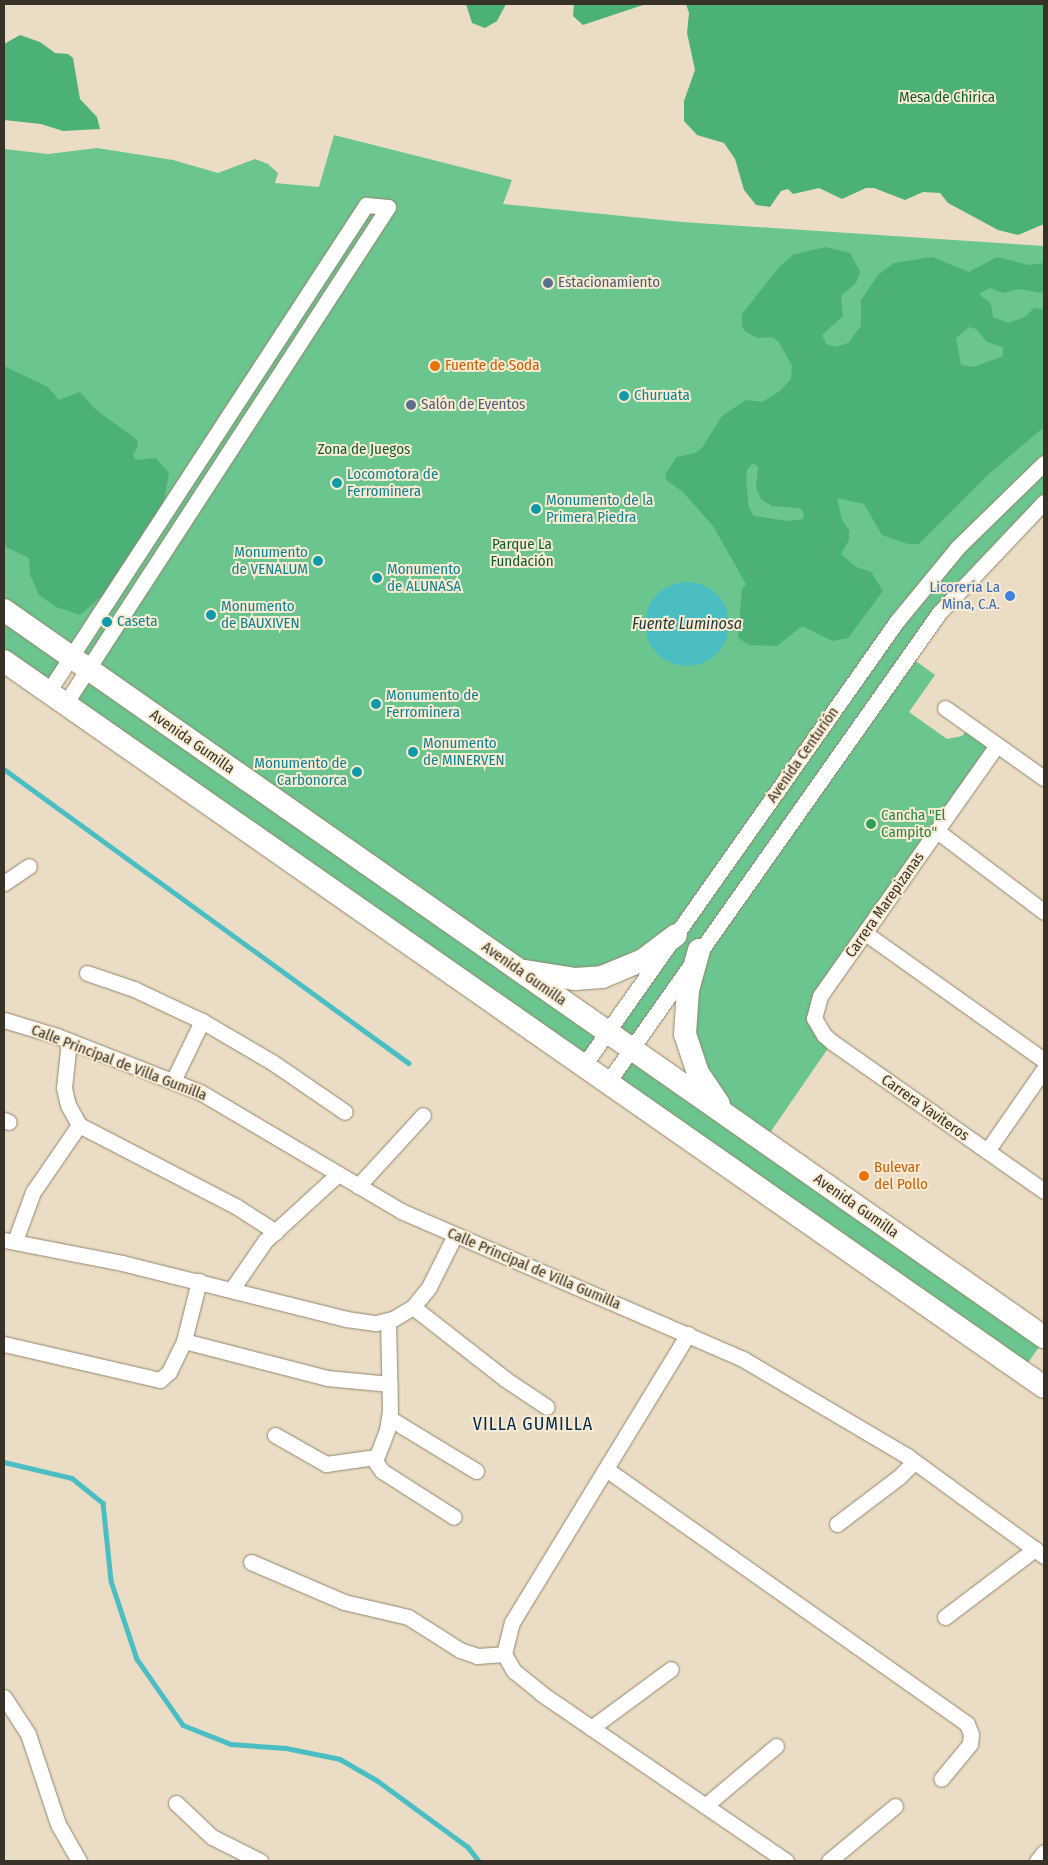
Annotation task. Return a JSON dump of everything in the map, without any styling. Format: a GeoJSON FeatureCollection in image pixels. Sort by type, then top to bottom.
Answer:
{"type":"FeatureCollection","features":[{"type":"Feature","properties":{"kind":"main road","name":"Avenida Gumilla"},"geometry":{"type":"LineString","coordinates":[[4,610],[1044,1337]]}},
{"type":"Feature","properties":{"kind":"main road"},"geometry":{"type":"LineString","coordinates":[[4,661],[1044,1387]]}},
{"type":"Feature","properties":{"kind":"main road"},"geometry":{"type":"LineString","coordinates":[[518,970],[575,979],[602,978],[643,960],[676,935]]}},
{"type":"Feature","properties":{"kind":"main road"},"geometry":{"type":"LineString","coordinates":[[699,950],[688,990],[685,1034],[698,1072],[730,1118]]}},
{"type":"Feature","properties":{"kind":"street"},"geometry":{"type":"LineString","coordinates":[[57,698],[366,204],[388,207],[79,663]]}},
{"type":"Feature","properties":{"kind":"street","name":"Avenida Centurión"},"geometry":{"type":"LineString","coordinates":[[584,1065],[874,652],[922,590],[997,506],[1044,463]]}},
{"type":"Feature","properties":{"kind":"street","name":"Avenida Centurión"},"geometry":{"type":"LineString","coordinates":[[608,1082],[699,950],[939,613],[1044,502]]}},
{"type":"Feature","properties":{"kind":"street"},"geometry":{"type":"LineString","coordinates":[[945,708],[1044,778]]}},
{"type":"Feature","properties":{"kind":"street","name":"Carrera Marepizanas"},"geometry":{"type":"LineString","coordinates":[[814,1018],[820,996],[997,744]]}},
{"type":"Feature","properties":{"kind":"street"},"geometry":{"type":"LineString","coordinates":[[937,831],[1044,912]]}},
{"type":"Feature","properties":{"kind":"street"},"geometry":{"type":"LineString","coordinates":[[4,882],[29,866]]}},
{"type":"Feature","properties":{"kind":"street"},"geometry":{"type":"LineString","coordinates":[[865,934],[1044,1060]]}},
{"type":"Feature","properties":{"kind":"street"},"geometry":{"type":"LineString","coordinates":[[87,973],[134,989],[202,1021],[272,1062],[345,1112]]}},
{"type":"Feature","properties":{"kind":"street","name":"Carrera Yaviteros"},"geometry":{"type":"LineString","coordinates":[[814,1018],[824,1035],[832,1042],[1044,1192]]}},
{"type":"Feature","properties":{"kind":"street","name":"Calle Principal de Villa Gumilla"},"geometry":{"type":"LineString","coordinates":[[4,1020],[70,1041],[200,1092],[400,1211],[743,1359],[914,1462],[1040,1553]]}},
{"type":"Feature","properties":{"kind":"street"},"geometry":{"type":"LineString","coordinates":[[172,1081],[202,1021]]}},
{"type":"Feature","properties":{"kind":"street"},"geometry":{"type":"LineString","coordinates":[[70,1041],[64,1088],[68,1105],[79,1125],[237,1207],[276,1232]]}},
{"type":"Feature","properties":{"kind":"street"},"geometry":{"type":"LineString","coordinates":[[986,1151],[1044,1069]]}},
{"type":"Feature","properties":{"kind":"street"},"geometry":{"type":"LineString","coordinates":[[358,1186],[423,1115]]}},
{"type":"Feature","properties":{"kind":"street"},"geometry":{"type":"LineString","coordinates":[[79,1125],[33,1192],[9,1241],[199,1281],[346,1319],[376,1323],[388,1320],[413,1308],[426,1292],[455,1235]]}},
{"type":"Feature","properties":{"kind":"street"},"geometry":{"type":"LineString","coordinates":[[232,1289],[252,1258],[276,1232],[338,1174]]}},
{"type":"Feature","properties":{"kind":"street"},"geometry":{"type":"LineString","coordinates":[[4,1344],[157,1380],[169,1372],[184,1341],[199,1281]]}},
{"type":"Feature","properties":{"kind":"street"},"geometry":{"type":"LineString","coordinates":[[413,1308],[498,1374],[547,1407]]}},
{"type":"Feature","properties":{"kind":"street"},"geometry":{"type":"LineString","coordinates":[[388,1320],[389,1418],[375,1457],[382,1471],[454,1517]]}},
{"type":"Feature","properties":{"kind":"street"},"geometry":{"type":"LineString","coordinates":[[504,1654],[512,1622],[688,1334]]}},
{"type":"Feature","properties":{"kind":"street"},"geometry":{"type":"LineString","coordinates":[[184,1341],[327,1378],[390,1384]]}},
{"type":"Feature","properties":{"kind":"street"},"geometry":{"type":"LineString","coordinates":[[389,1418],[476,1471]]}},
{"type":"Feature","properties":{"kind":"street"},"geometry":{"type":"LineString","coordinates":[[276,1435],[326,1464],[375,1457]]}},
{"type":"Feature","properties":{"kind":"street"},"geometry":{"type":"LineString","coordinates":[[837,1524],[899,1477],[914,1462]]}},
{"type":"Feature","properties":{"kind":"street"},"geometry":{"type":"LineString","coordinates":[[606,1469],[967,1724],[971,1734],[970,1744],[941,1779]]}},
{"type":"Feature","properties":{"kind":"street"},"geometry":{"type":"LineString","coordinates":[[944,1617],[1040,1553]]}},
{"type":"Feature","properties":{"kind":"street"},"geometry":{"type":"LineString","coordinates":[[251,1562],[344,1602],[408,1617],[460,1650],[477,1656],[504,1654]]}},
{"type":"Feature","properties":{"kind":"street"},"geometry":{"type":"LineString","coordinates":[[504,1654],[524,1679],[591,1728],[786,1861]]}},
{"type":"Feature","properties":{"kind":"street"},"geometry":{"type":"LineString","coordinates":[[591,1728],[671,1669]]}},
{"type":"Feature","properties":{"kind":"street"},"geometry":{"type":"LineString","coordinates":[[4,1697],[28,1734],[58,1824],[79,1861]]}},
{"type":"Feature","properties":{"kind":"street"},"geometry":{"type":"LineString","coordinates":[[705,1806],[776,1746]]}},
{"type":"Feature","properties":{"kind":"street"},"geometry":{"type":"LineString","coordinates":[[176,1803],[212,1837],[260,1861]]}},
{"type":"Feature","properties":{"kind":"street"},"geometry":{"type":"LineString","coordinates":[[829,1861],[895,1806]]}},
{"type":"Feature","properties":{"kind":"street"},"geometry":{"type":"LineString","coordinates":[[1037,1861],[1044,1852]]}},
{"type":"Feature","properties":{"kind":"green space"},"geometry":{"type":"Polygon","coordinates":[[[466,4],[506,4],[497,21],[485,28],[472,23],[466,4]]]}},
{"type":"Feature","properties":{"kind":"green space"},"geometry":{"type":"Polygon","coordinates":[[[574,4],[646,4],[583,25],[573,16],[574,4]]]}},
{"type":"Feature","properties":{"kind":"green space","name":"Mesa de Chirica"},"geometry":{"type":"Polygon","coordinates":[[[686,4],[1044,4],[1044,224],[1018,235],[998,230],[948,203],[940,193],[923,192],[905,200],[874,188],[866,188],[842,199],[819,188],[793,194],[788,189],[781,191],[770,207],[756,205],[744,190],[735,159],[724,143],[697,135],[684,121],[684,101],[695,70],[687,33],[689,13],[686,4]]]}},
{"type":"Feature","properties":{"kind":"green space"},"geometry":{"type":"Polygon","coordinates":[[[20,35],[40,42],[55,53],[68,54],[73,58],[80,99],[97,117],[100,129],[63,131],[41,124],[4,120],[4,44],[20,35]]]}},
{"type":"Feature","properties":{"kind":"green space","name":"Parque La Fundación"},"geometry":{"type":"Polygon","coordinates":[[[334,135],[512,180],[503,204],[682,222],[1044,246],[1044,502],[968,580],[631,1048],[607,1032],[674,938],[643,960],[547,975],[4,610],[4,149],[48,154],[97,148],[173,160],[218,173],[255,159],[268,164],[278,173],[275,183],[319,187],[334,135]]]}},
{"type":"Feature","properties":{"kind":"green space"},"geometry":{"type":"Polygon","coordinates":[[[825,247],[850,253],[860,272],[856,283],[841,296],[843,316],[822,335],[826,344],[835,347],[848,343],[861,326],[861,300],[878,275],[894,263],[932,257],[969,272],[997,257],[1029,265],[1044,263],[1044,293],[1019,289],[1003,293],[990,288],[979,294],[991,304],[993,317],[1008,323],[1025,317],[1034,308],[1044,309],[1044,427],[991,472],[919,544],[908,544],[882,535],[864,504],[837,498],[842,520],[849,530],[849,540],[841,554],[856,567],[871,572],[883,591],[848,638],[832,641],[802,626],[777,646],[750,645],[738,638],[742,589],[746,584],[713,526],[682,491],[666,480],[666,473],[677,457],[695,453],[702,448],[722,416],[746,400],[762,402],[780,391],[791,379],[792,366],[779,342],[772,337],[758,338],[746,332],[742,327],[742,314],[780,266],[793,255],[825,247]],[[969,327],[956,338],[961,365],[974,367],[1003,356],[1003,347],[987,342],[976,329],[969,327]],[[753,463],[747,470],[746,481],[749,508],[754,516],[789,521],[803,519],[804,513],[800,508],[772,506],[761,499],[756,487],[758,467],[753,463]]]}},
{"type":"Feature","properties":{"kind":"green space"},"geometry":{"type":"Polygon","coordinates":[[[4,366],[48,387],[59,400],[80,392],[95,409],[137,440],[138,446],[133,455],[136,460],[156,458],[169,473],[163,505],[105,593],[80,615],[56,607],[39,595],[30,575],[29,558],[4,546],[4,366]]]}},
{"type":"Feature","properties":{"kind":"green space"},"geometry":{"type":"Polygon","coordinates":[[[4,614],[69,658],[48,690],[4,659],[4,614]]]}},
{"type":"Feature","properties":{"kind":"green space"},"geometry":{"type":"Polygon","coordinates":[[[909,656],[935,675],[909,712],[947,739],[962,736],[970,727],[995,745],[813,1006],[831,1044],[765,1140],[731,1117],[693,1055],[693,975],[909,656]]]}},
{"type":"Feature","properties":{"kind":"green space"},"geometry":{"type":"Polygon","coordinates":[[[88,671],[605,1033],[583,1064],[66,702],[88,671]]]}},
{"type":"Feature","properties":{"kind":"green space"},"geometry":{"type":"Polygon","coordinates":[[[631,1051],[1044,1340],[1023,1370],[610,1081],[631,1051]]]}},
{"type":"Feature","properties":{"kind":"water","name":"Fuente Luminosa"},"geometry":{"type":"Polygon","coordinates":[[[679,582],[695,582],[711,589],[722,600],[729,616],[726,640],[717,654],[711,659],[695,666],[679,666],[663,659],[652,648],[645,632],[645,616],[652,600],[663,589],[679,582]]]}},
{"type":"Feature","properties":{"kind":"waterway"},"geometry":{"type":"LineString","coordinates":[[4,769],[408,1063]]}},
{"type":"Feature","properties":{"kind":"waterway"},"geometry":{"type":"LineString","coordinates":[[4,1462],[72,1478],[103,1503],[111,1581],[137,1659],[183,1725],[231,1744],[286,1748],[340,1759],[378,1781],[468,1847],[479,1861]]}},
{"type":"Feature","properties":{"kind":"place","name":"Estacionamiento"},"geometry":{"type":"Point","coordinates":[548,283]}},
{"type":"Feature","properties":{"kind":"place","name":"Fuente de Soda"},"geometry":{"type":"Point","coordinates":[435,366]}},
{"type":"Feature","properties":{"kind":"place","name":"Churuata"},"geometry":{"type":"Point","coordinates":[624,396]}},
{"type":"Feature","properties":{"kind":"place","name":"Salón de Eventos"},"geometry":{"type":"Point","coordinates":[411,405]}},
{"type":"Feature","properties":{"kind":"place","name":"Locomotora de Ferrominera"},"geometry":{"type":"Point","coordinates":[337,483]}},
{"type":"Feature","properties":{"kind":"place","name":"Monumento de la Primera Piedra"},"geometry":{"type":"Point","coordinates":[536,509]}},
{"type":"Feature","properties":{"kind":"place","name":"Monumento de VENALUM"},"geometry":{"type":"Point","coordinates":[318,561]}},
{"type":"Feature","properties":{"kind":"place","name":"Monumento de ALUNASA"},"geometry":{"type":"Point","coordinates":[377,578]}},
{"type":"Feature","properties":{"kind":"place","name":"Licorería La Mina, C.A."},"geometry":{"type":"Point","coordinates":[1010,596]}},
{"type":"Feature","properties":{"kind":"place","name":"Monumento de BAUXIVEN"},"geometry":{"type":"Point","coordinates":[211,615]}},
{"type":"Feature","properties":{"kind":"place","name":"Caseta"},"geometry":{"type":"Point","coordinates":[107,622]}},
{"type":"Feature","properties":{"kind":"place","name":"Monumento de Ferrominera"},"geometry":{"type":"Point","coordinates":[376,704]}},
{"type":"Feature","properties":{"kind":"place","name":"Monumento de MINERVEN"},"geometry":{"type":"Point","coordinates":[413,752]}},
{"type":"Feature","properties":{"kind":"place","name":"Monumento de Carbonorca"},"geometry":{"type":"Point","coordinates":[357,772]}},
{"type":"Feature","properties":{"kind":"place","name":"Cancha \"El Campito\""},"geometry":{"type":"Point","coordinates":[871,824]}},
{"type":"Feature","properties":{"kind":"place","name":"Bulevar del Pollo"},"geometry":{"type":"Point","coordinates":[864,1176]}},
{"type":"Feature","properties":{"kind":"district","name":"VILLA GUMILLA"},"geometry":{"type":"Point","coordinates":[533,1424]}},
{"type":"Feature","properties":{"kind":"park label","name":"Zona de Juegos"},"geometry":{"type":"Point","coordinates":[364,450]}}]}
